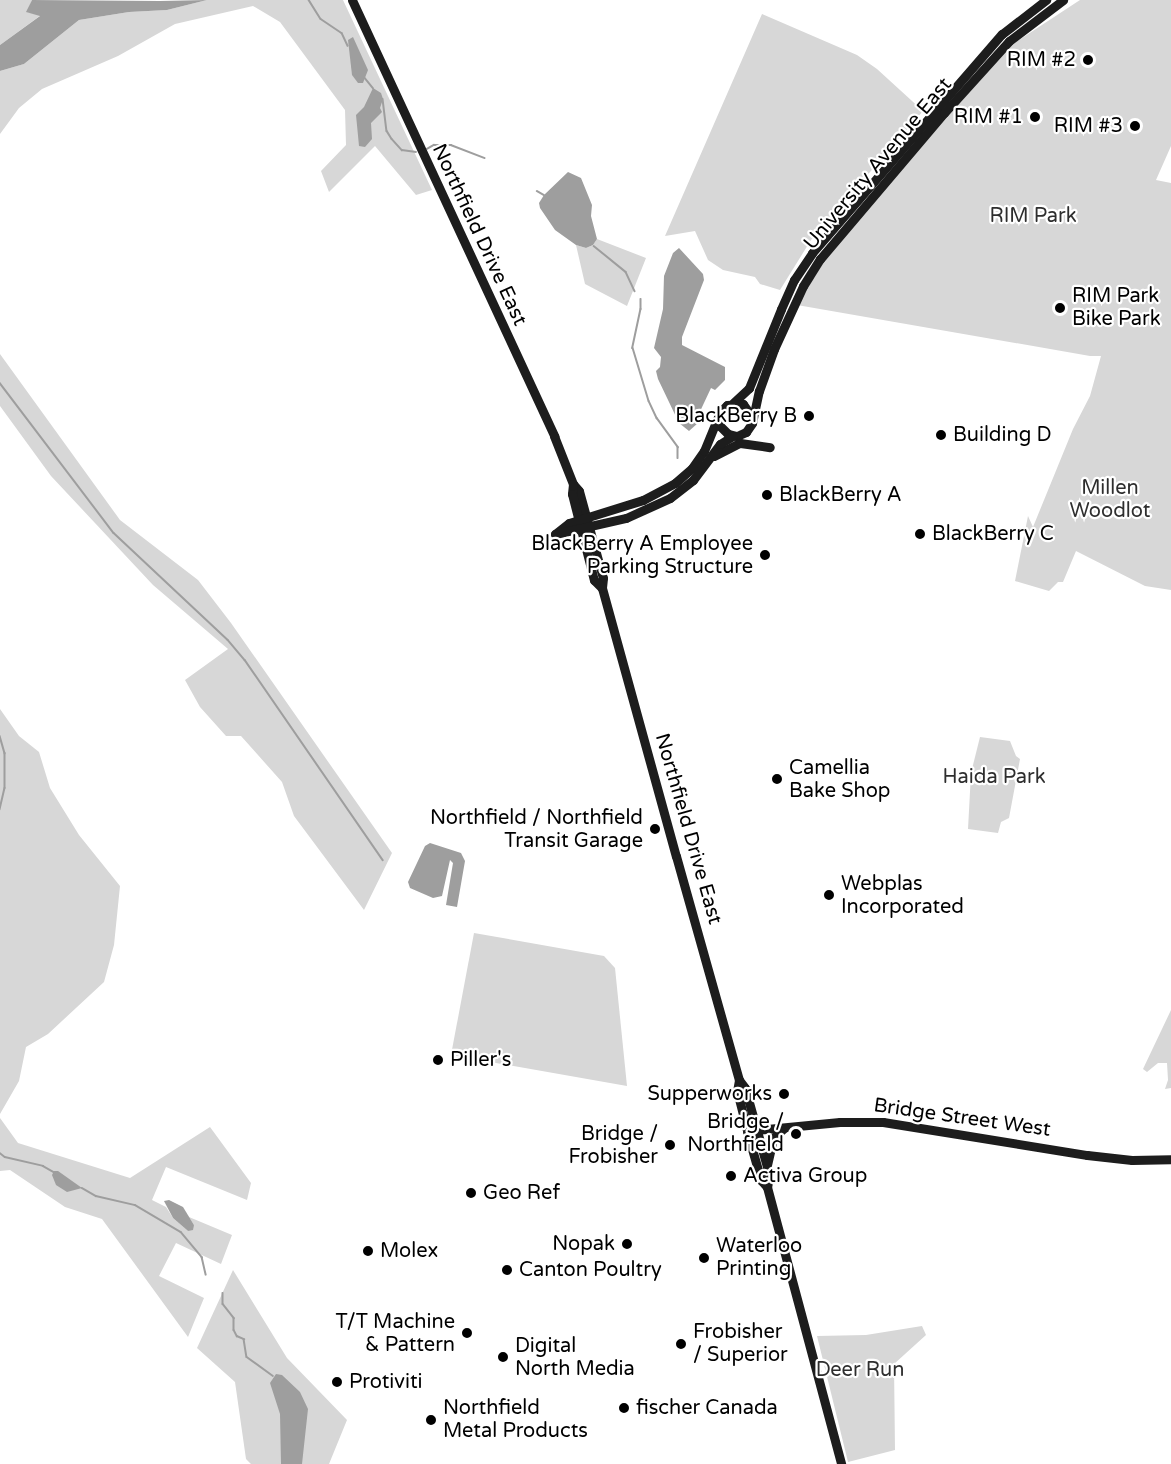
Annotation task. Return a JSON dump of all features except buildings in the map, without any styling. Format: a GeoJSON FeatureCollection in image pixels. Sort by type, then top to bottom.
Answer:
{"type":"FeatureCollection","features":[{"type":"Feature","properties":{"kind":"main road","name":"Northfield Drive East"},"geometry":{"type":"LineString","coordinates":[[351,0],[554,436],[573,484],[579,491],[594,580],[602,588],[739,1080],[737,1091],[767,1167],[769,1177],[767,1187]]}},
{"type":"Feature","properties":{"kind":"main road","name":"University Avenue East"},"geometry":{"type":"LineString","coordinates":[[733,403],[749,388],[794,280],[812,253],[1002,34],[1046,0]]}},
{"type":"Feature","properties":{"kind":"main road","name":"University Avenue East"},"geometry":{"type":"LineString","coordinates":[[752,417],[774,349],[803,286],[827,250],[1009,41],[1063,0]]}},
{"type":"Feature","properties":{"kind":"main road"},"geometry":{"type":"LineString","coordinates":[[733,403],[748,408],[752,417],[746,432],[733,435],[720,444],[693,480],[670,498],[626,518],[584,523],[643,500],[675,483],[692,468],[704,451],[724,407],[733,403]]}},
{"type":"Feature","properties":{"kind":"main road"},"geometry":{"type":"LineString","coordinates":[[719,416],[720,426],[733,435]]}},
{"type":"Feature","properties":{"kind":"main road"},"geometry":{"type":"LineString","coordinates":[[707,461],[727,448],[740,443],[771,447]]}},
{"type":"Feature","properties":{"kind":"main road","name":"Bridge Street West"},"geometry":{"type":"LineString","coordinates":[[752,1130],[883,1122],[1087,1155],[1132,1160],[1171,1159]]}},
{"type":"Feature","properties":{"kind":"main road"},"geometry":{"type":"LineString","coordinates":[[767,1167],[773,1138],[784,1128]]}},
{"type":"Feature","properties":{"kind":"main road","name":"Northfield Drive East"},"geometry":{"type":"LineString","coordinates":[[752,1130],[761,1180],[767,1187],[841,1464]]}},
{"type":"Feature","properties":{"kind":"green space"},"geometry":{"type":"Polygon","coordinates":[[[0,0],[32,0],[27,12],[41,15],[0,45],[0,0]]]}},
{"type":"Feature","properties":{"kind":"green space"},"geometry":{"type":"Polygon","coordinates":[[[207,0],[343,0],[432,190],[416,195],[375,146],[329,192],[321,171],[346,145],[345,110],[280,22],[253,6],[175,24],[118,56],[42,89],[19,108],[0,134],[0,71],[24,64],[79,20],[129,12],[167,10],[207,0]]]}},
{"type":"Feature","properties":{"kind":"green space","name":"RIM Park"},"geometry":{"type":"Polygon","coordinates":[[[1080,0],[1171,0],[1171,146],[1156,180],[1171,183],[1171,590],[1145,586],[1076,551],[1063,582],[1058,582],[1049,591],[1015,581],[1028,516],[1033,527],[1073,429],[1090,396],[1101,356],[1090,356],[797,305],[812,276],[834,246],[1010,46],[1080,0]]]}},
{"type":"Feature","properties":{"kind":"green space"},"geometry":{"type":"Polygon","coordinates":[[[762,14],[857,55],[877,69],[923,111],[811,240],[780,290],[760,284],[755,277],[723,270],[708,260],[695,231],[665,236],[762,14]]]}},
{"type":"Feature","properties":{"kind":"green space"},"geometry":{"type":"Polygon","coordinates":[[[597,239],[646,258],[627,306],[585,284],[576,245],[586,248],[593,245],[597,239]]]}},
{"type":"Feature","properties":{"kind":"green space"},"geometry":{"type":"Polygon","coordinates":[[[0,354],[120,520],[198,580],[231,623],[392,853],[364,910],[294,816],[282,782],[241,736],[226,736],[200,707],[185,680],[228,649],[153,585],[51,476],[0,406],[0,354]]]}},
{"type":"Feature","properties":{"kind":"green space"},"geometry":{"type":"Polygon","coordinates":[[[0,709],[19,736],[39,752],[50,788],[79,835],[120,886],[114,945],[104,982],[48,1034],[26,1047],[19,1081],[0,1114],[0,709]]]}},
{"type":"Feature","properties":{"kind":"green space","name":"Haida Park"},"geometry":{"type":"Polygon","coordinates":[[[980,737],[1010,741],[1016,756],[1020,759],[1009,818],[1001,822],[998,833],[968,829],[971,773],[980,737]]]}},
{"type":"Feature","properties":{"kind":"green space"},"geometry":{"type":"Polygon","coordinates":[[[474,933],[604,956],[615,968],[627,1086],[451,1055],[474,933]]]}},
{"type":"Feature","properties":{"kind":"green space"},"geometry":{"type":"Polygon","coordinates":[[[1171,1010],[1171,1088],[1165,1089],[1168,1080],[1167,1063],[1158,1063],[1147,1072],[1143,1069],[1171,1010]]]}},
{"type":"Feature","properties":{"kind":"green space"},"geometry":{"type":"Polygon","coordinates":[[[0,1118],[18,1143],[130,1178],[210,1127],[251,1183],[247,1200],[166,1167],[152,1200],[166,1207],[173,1218],[188,1231],[194,1225],[189,1217],[232,1235],[221,1264],[176,1243],[159,1276],[204,1298],[188,1337],[102,1219],[65,1207],[10,1170],[0,1171],[0,1118]]]}},
{"type":"Feature","properties":{"kind":"green space"},"geometry":{"type":"Polygon","coordinates":[[[233,1270],[287,1358],[347,1420],[329,1464],[251,1464],[246,1459],[235,1382],[197,1348],[233,1270]]]}},
{"type":"Feature","properties":{"kind":"green space","name":"Deer Run"},"geometry":{"type":"Polygon","coordinates":[[[922,1326],[926,1335],[894,1364],[895,1450],[848,1462],[817,1336],[866,1335],[922,1326]]]}},
{"type":"Feature","properties":{"kind":"shaded area"},"geometry":{"type":"Polygon","coordinates":[[[32,0],[207,0],[167,10],[129,12],[79,20],[24,64],[0,71],[0,45],[40,16],[26,12],[32,0]]]}},
{"type":"Feature","properties":{"kind":"shaded area"},"geometry":{"type":"Polygon","coordinates":[[[353,37],[368,70],[363,83],[358,83],[352,75],[348,40],[353,37]]]}},
{"type":"Feature","properties":{"kind":"shaded area"},"geometry":{"type":"Polygon","coordinates":[[[373,88],[381,93],[382,112],[371,123],[372,139],[365,147],[359,146],[356,115],[364,107],[373,88]]]}},
{"type":"Feature","properties":{"kind":"shaded area"},"geometry":{"type":"Polygon","coordinates":[[[568,172],[581,178],[592,205],[591,216],[597,239],[593,245],[586,248],[576,245],[555,230],[540,208],[539,203],[544,195],[568,172]]]}},
{"type":"Feature","properties":{"kind":"shaded area"},"geometry":{"type":"Polygon","coordinates":[[[679,248],[703,274],[704,280],[682,337],[682,345],[725,367],[725,380],[715,390],[711,388],[696,420],[698,423],[689,431],[679,423],[658,379],[656,371],[660,367],[661,357],[654,348],[663,309],[664,276],[673,253],[679,248]]]}},
{"type":"Feature","properties":{"kind":"shaded area"},"geometry":{"type":"Polygon","coordinates":[[[430,843],[461,853],[465,861],[457,907],[446,905],[453,863],[450,860],[442,896],[433,898],[410,888],[408,882],[425,846],[430,843]]]}},
{"type":"Feature","properties":{"kind":"shaded area"},"geometry":{"type":"Polygon","coordinates":[[[54,1171],[58,1171],[82,1188],[67,1192],[56,1185],[52,1175],[54,1171]]]}},
{"type":"Feature","properties":{"kind":"shaded area"},"geometry":{"type":"Polygon","coordinates":[[[169,1200],[183,1207],[194,1225],[193,1230],[188,1231],[173,1218],[164,1201],[169,1200]]]}},
{"type":"Feature","properties":{"kind":"shaded area"},"geometry":{"type":"Polygon","coordinates":[[[276,1374],[282,1375],[300,1392],[308,1409],[302,1464],[281,1464],[280,1414],[270,1383],[276,1374]]]}},
{"type":"Feature","properties":{"kind":"waterway"},"geometry":{"type":"LineString","coordinates":[[309,0],[321,19],[342,33],[348,46]]}},
{"type":"Feature","properties":{"kind":"waterway"},"geometry":{"type":"LineString","coordinates":[[365,78],[373,88]]}},
{"type":"Feature","properties":{"kind":"waterway"},"geometry":{"type":"LineString","coordinates":[[383,99],[387,131],[402,150],[416,152]]}},
{"type":"Feature","properties":{"kind":"waterway"},"geometry":{"type":"LineString","coordinates":[[427,149],[434,145],[451,145],[485,158]]}},
{"type":"Feature","properties":{"kind":"waterway"},"geometry":{"type":"LineString","coordinates":[[537,191],[544,195]]}},
{"type":"Feature","properties":{"kind":"waterway"},"geometry":{"type":"LineString","coordinates":[[594,246],[626,272],[635,291]]}},
{"type":"Feature","properties":{"kind":"waterway"},"geometry":{"type":"LineString","coordinates":[[641,299],[633,348],[649,401],[657,418],[678,447],[678,458]]}},
{"type":"Feature","properties":{"kind":"waterway"},"geometry":{"type":"LineString","coordinates":[[0,383],[114,533],[228,640],[245,660],[383,860]]}},
{"type":"Feature","properties":{"kind":"waterway"},"geometry":{"type":"LineString","coordinates":[[0,736],[5,753],[5,788],[0,809]]}},
{"type":"Feature","properties":{"kind":"waterway"},"geometry":{"type":"LineString","coordinates":[[0,1153],[5,1157],[43,1166],[54,1172]]}},
{"type":"Feature","properties":{"kind":"waterway"},"geometry":{"type":"LineString","coordinates":[[82,1188],[96,1196],[135,1205],[181,1232],[202,1257],[206,1275]]}},
{"type":"Feature","properties":{"kind":"waterway"},"geometry":{"type":"LineString","coordinates":[[223,1293],[223,1304],[234,1318],[234,1330],[237,1336],[244,1339],[247,1357],[273,1376]]}},
{"type":"Feature","properties":{"kind":"place","name":"RIM #2"},"geometry":{"type":"Point","coordinates":[1088,60]}},
{"type":"Feature","properties":{"kind":"place","name":"RIM #1"},"geometry":{"type":"Point","coordinates":[1035,117]}},
{"type":"Feature","properties":{"kind":"place","name":"RIM #3"},"geometry":{"type":"Point","coordinates":[1135,126]}},
{"type":"Feature","properties":{"kind":"place","name":"RIM Park Bike Park"},"geometry":{"type":"Point","coordinates":[1060,308]}},
{"type":"Feature","properties":{"kind":"place","name":"BlackBerry B"},"geometry":{"type":"Point","coordinates":[809,416]}},
{"type":"Feature","properties":{"kind":"place","name":"Building D"},"geometry":{"type":"Point","coordinates":[941,435]}},
{"type":"Feature","properties":{"kind":"place","name":"BlackBerry A"},"geometry":{"type":"Point","coordinates":[767,495]}},
{"type":"Feature","properties":{"kind":"place","name":"BlackBerry C"},"geometry":{"type":"Point","coordinates":[920,534]}},
{"type":"Feature","properties":{"kind":"place","name":"BlackBerry A Employee Parking Structure"},"geometry":{"type":"Point","coordinates":[765,555]}},
{"type":"Feature","properties":{"kind":"place","name":"Camellia Bake Shop"},"geometry":{"type":"Point","coordinates":[777,779]}},
{"type":"Feature","properties":{"kind":"place","name":"Northfield / Northfield Transit Garage"},"geometry":{"type":"Point","coordinates":[655,829]}},
{"type":"Feature","properties":{"kind":"place","name":"Webplas Incorporated"},"geometry":{"type":"Point","coordinates":[829,895]}},
{"type":"Feature","properties":{"kind":"place","name":"Piller's"},"geometry":{"type":"Point","coordinates":[438,1060]}},
{"type":"Feature","properties":{"kind":"place","name":"Supperworks"},"geometry":{"type":"Point","coordinates":[784,1094]}},
{"type":"Feature","properties":{"kind":"place","name":"Bridge / Northfield"},"geometry":{"type":"Point","coordinates":[796,1134]}},
{"type":"Feature","properties":{"kind":"place","name":"Bridge / Frobisher"},"geometry":{"type":"Point","coordinates":[670,1145]}},
{"type":"Feature","properties":{"kind":"place","name":"Activa Group"},"geometry":{"type":"Point","coordinates":[731,1176]}},
{"type":"Feature","properties":{"kind":"place","name":"Geo Ref"},"geometry":{"type":"Point","coordinates":[471,1193]}},
{"type":"Feature","properties":{"kind":"place","name":"Nopak"},"geometry":{"type":"Point","coordinates":[627,1244]}},
{"type":"Feature","properties":{"kind":"place","name":"Molex"},"geometry":{"type":"Point","coordinates":[368,1251]}},
{"type":"Feature","properties":{"kind":"place","name":"Waterloo Printing"},"geometry":{"type":"Point","coordinates":[704,1258]}},
{"type":"Feature","properties":{"kind":"place","name":"Canton Poultry"},"geometry":{"type":"Point","coordinates":[507,1270]}},
{"type":"Feature","properties":{"kind":"place","name":"T/T Machine & Pattern"},"geometry":{"type":"Point","coordinates":[467,1333]}},
{"type":"Feature","properties":{"kind":"place","name":"Frobisher / Superior"},"geometry":{"type":"Point","coordinates":[681,1344]}},
{"type":"Feature","properties":{"kind":"place","name":"Digital North Media"},"geometry":{"type":"Point","coordinates":[503,1357]}},
{"type":"Feature","properties":{"kind":"place","name":"Protiviti"},"geometry":{"type":"Point","coordinates":[337,1382]}},
{"type":"Feature","properties":{"kind":"place","name":"fischer Canada"},"geometry":{"type":"Point","coordinates":[624,1408]}},
{"type":"Feature","properties":{"kind":"place","name":"Northfield Metal Products"},"geometry":{"type":"Point","coordinates":[431,1420]}},
{"type":"Feature","properties":{"kind":"park label","name":"Millen Woodlot"},"geometry":{"type":"Point","coordinates":[1110,500]}}]}
